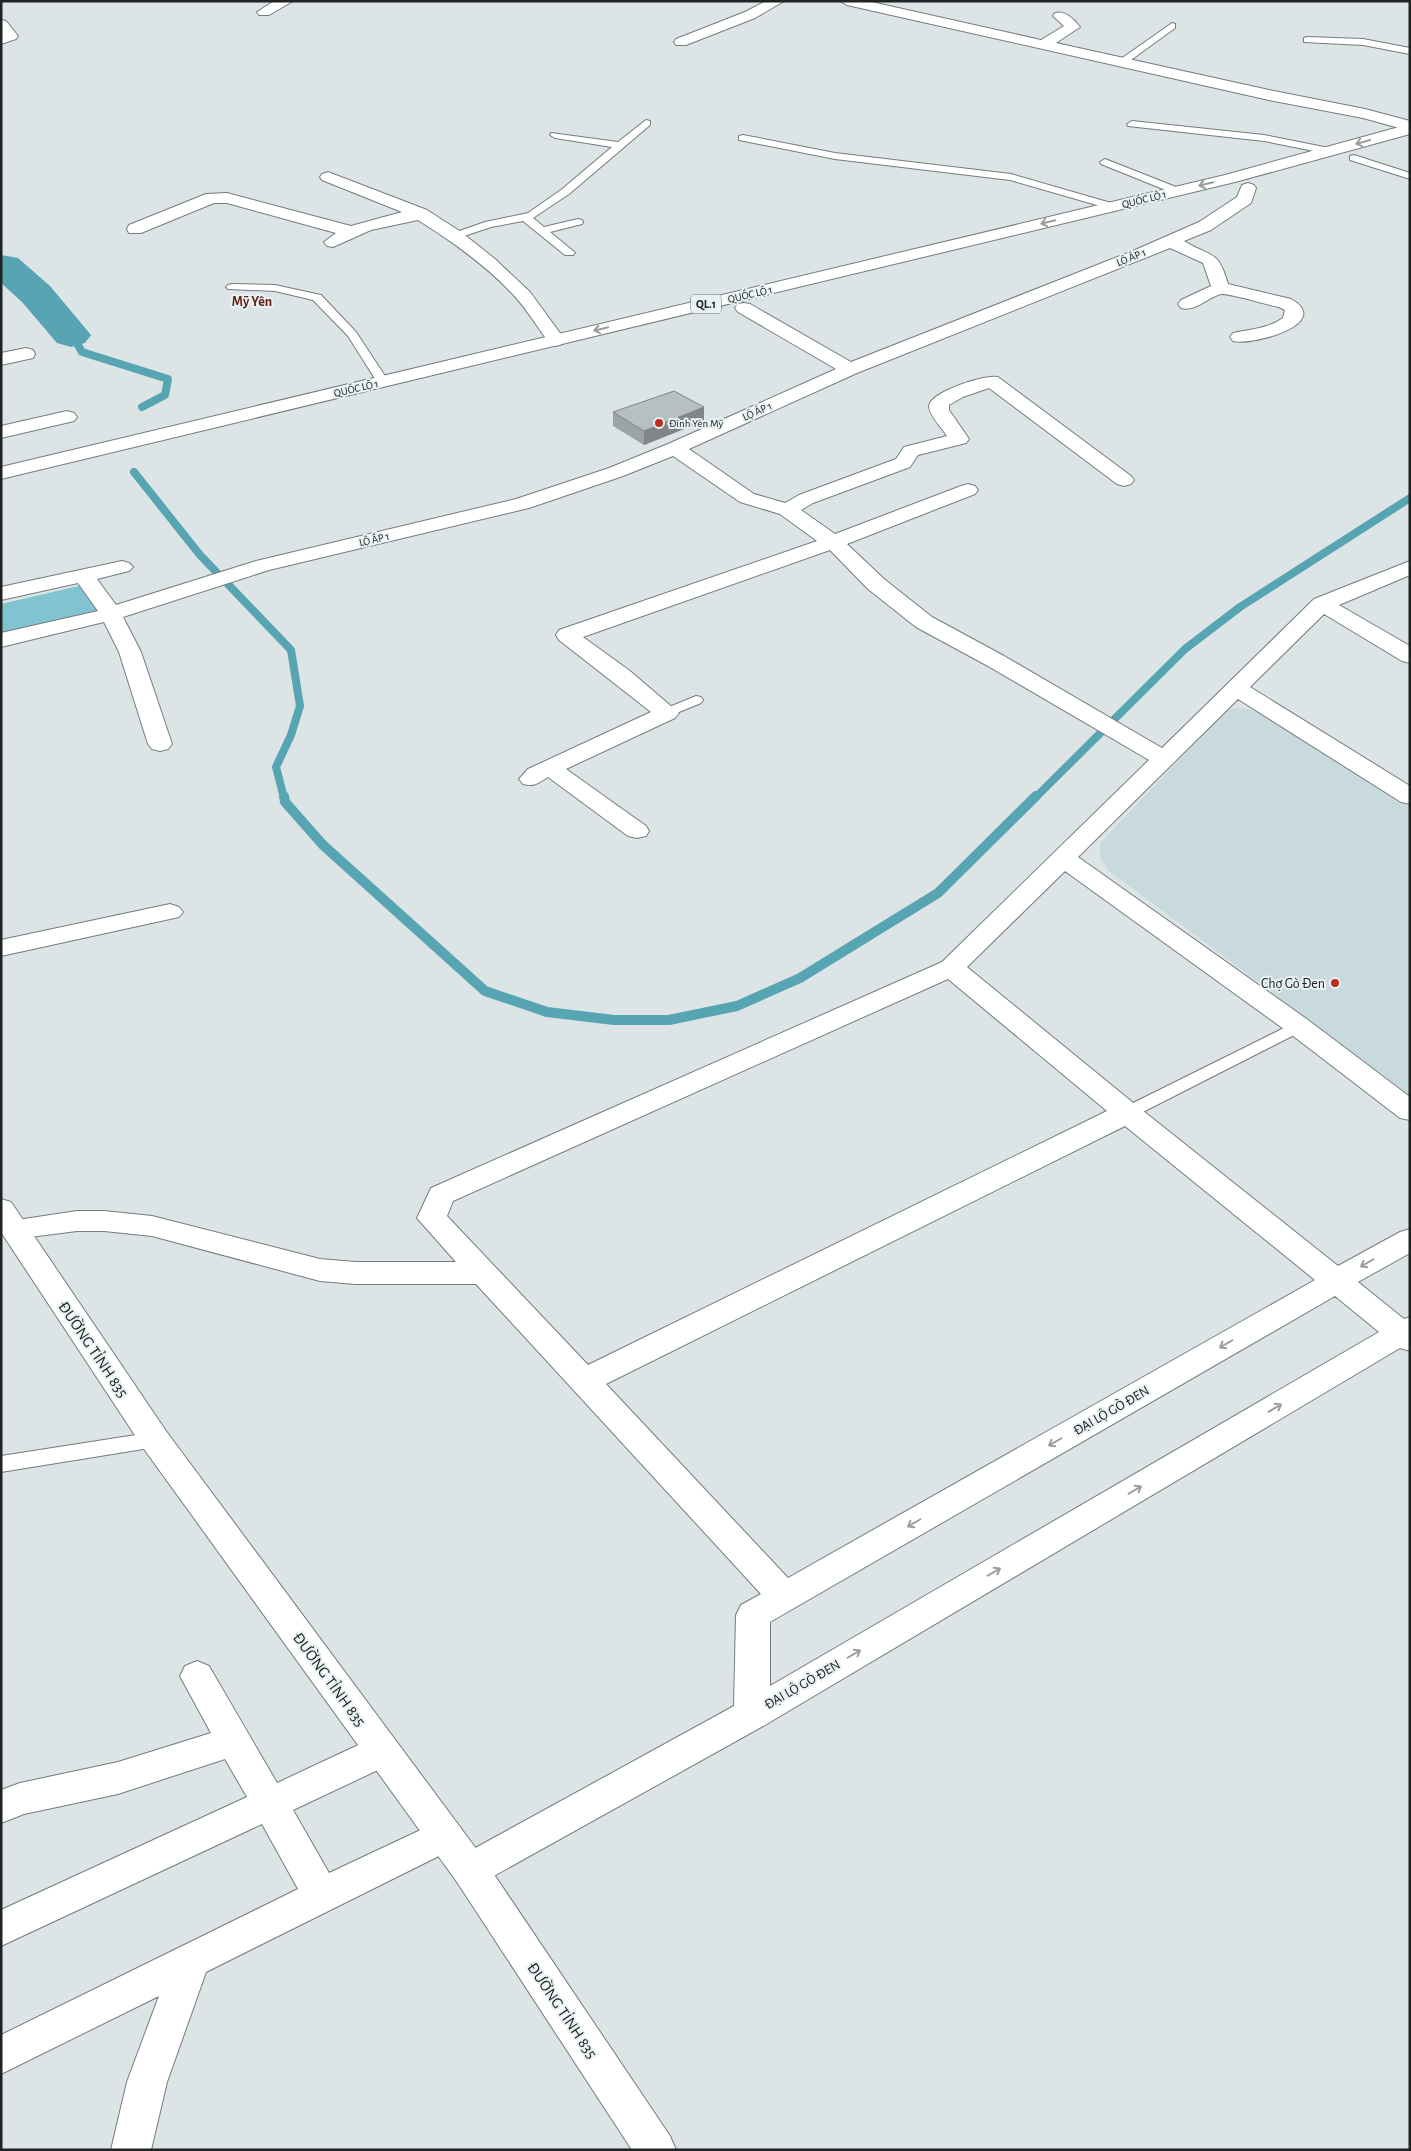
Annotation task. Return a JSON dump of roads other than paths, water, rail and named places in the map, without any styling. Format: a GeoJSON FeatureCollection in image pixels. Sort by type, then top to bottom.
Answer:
{"type":"FeatureCollection","features":[{"type":"Feature","properties":{"kind":"main road"},"geometry":{"type":"LineString","coordinates":[[264,12],[286,1]]}},
{"type":"Feature","properties":{"kind":"main road"},"geometry":{"type":"LineString","coordinates":[[680,42],[750,15],[777,1]]}},
{"type":"Feature","properties":{"kind":"main road"},"geometry":{"type":"LineString","coordinates":[[859,2],[1043,45],[1364,114],[1410,127]]}},
{"type":"Feature","properties":{"kind":"main road"},"geometry":{"type":"LineString","coordinates":[[1043,45],[1073,27],[1060,16]]}},
{"type":"Feature","properties":{"kind":"main road"},"geometry":{"type":"LineString","coordinates":[[1,24],[11,36],[1,40]]}},
{"type":"Feature","properties":{"kind":"main road","name":"QUỐC LỘ 1"},"geometry":{"type":"LineString","coordinates":[[1,473],[1114,207],[1330,151],[1410,127]]}},
{"type":"Feature","properties":{"kind":"main road","name":"QUỐC LỘ 1"},"geometry":{"type":"LineString","coordinates":[[1,486],[1248,188],[1410,143]]}},
{"type":"Feature","properties":{"kind":"main road"},"geometry":{"type":"LineString","coordinates":[[328,177],[422,214],[454,236],[489,263],[524,296],[556,340]]}},
{"type":"Feature","properties":{"kind":"main road","name":"LỘ ẤP 1"},"geometry":{"type":"LineString","coordinates":[[1,640],[111,614],[263,565],[522,504],[616,472],[675,448],[850,369],[1205,226],[1245,199],[1248,188]]}},
{"type":"Feature","properties":{"kind":"main road"},"geometry":{"type":"LineString","coordinates":[[135,228],[212,198],[227,198],[349,232]]}},
{"type":"Feature","properties":{"kind":"main road"},"geometry":{"type":"LineString","coordinates":[[332,243],[349,232],[377,223],[422,214]]}},
{"type":"Feature","properties":{"kind":"main road"},"geometry":{"type":"LineString","coordinates":[[1171,241],[1190,252],[1210,260],[1220,288]]}},
{"type":"Feature","properties":{"kind":"main road"},"geometry":{"type":"LineString","coordinates":[[1250,295],[1258,289],[1276,282]]}},
{"type":"Feature","properties":{"kind":"main road"},"geometry":{"type":"LineString","coordinates":[[1187,304],[1220,288],[1285,303],[1294,308],[1295,314],[1292,322],[1270,332],[1239,337]]}},
{"type":"Feature","properties":{"kind":"main road"},"geometry":{"type":"LineString","coordinates":[[744,308],[850,369]]}},
{"type":"Feature","properties":{"kind":"main road"},"geometry":{"type":"LineString","coordinates":[[1,359],[26,354]]}},
{"type":"Feature","properties":{"kind":"main road"},"geometry":{"type":"LineString","coordinates":[[787,510],[806,499],[903,463],[911,451],[959,439],[938,410],[939,403],[956,393],[991,381],[1124,480]]}},
{"type":"Feature","properties":{"kind":"main road"},"geometry":{"type":"LineString","coordinates":[[1,432],[67,417]]}},
{"type":"Feature","properties":{"kind":"main road"},"geometry":{"type":"LineString","coordinates":[[675,448],[747,498],[787,510],[833,542],[876,584],[924,622],[996,661],[1164,759]]}},
{"type":"Feature","properties":{"kind":"main road"},"geometry":{"type":"LineString","coordinates":[[637,832],[541,773],[667,713],[567,635],[833,542],[968,490]]}},
{"type":"Feature","properties":{"kind":"main road"},"geometry":{"type":"LineString","coordinates":[[1,594],[122,567]]}},
{"type":"Feature","properties":{"kind":"main road"},"geometry":{"type":"LineString","coordinates":[[785,1597],[432,1218],[441,1195],[951,968],[1322,604],[1410,567]]}},
{"type":"Feature","properties":{"kind":"main road"},"geometry":{"type":"LineString","coordinates":[[84,576],[111,614],[130,652],[160,744]]}},
{"type":"Feature","properties":{"kind":"main road"},"geometry":{"type":"LineString","coordinates":[[1322,604],[1410,656]]}},
{"type":"Feature","properties":{"kind":"main road"},"geometry":{"type":"LineString","coordinates":[[1236,688],[1410,797]]}},
{"type":"Feature","properties":{"kind":"main road"},"geometry":{"type":"LineString","coordinates":[[1063,858],[1298,1026],[1410,1110]]}},
{"type":"Feature","properties":{"kind":"main road"},"geometry":{"type":"LineString","coordinates":[[1,948],[170,912]]}},
{"type":"Feature","properties":{"kind":"main road"},"geometry":{"type":"LineString","coordinates":[[951,968],[1126,1113],[1407,1334]]}},
{"type":"Feature","properties":{"kind":"main road"},"geometry":{"type":"LineString","coordinates":[[584,1381],[1126,1113]]}},
{"type":"Feature","properties":{"kind":"main road"},"geometry":{"type":"LineString","coordinates":[[8,1219],[114,1222],[152,1226],[320,1270],[355,1273],[484,1273]]}},
{"type":"Feature","properties":{"kind":"main road","name":"ĐƯỜNG TỈNH 835"},"geometry":{"type":"LineString","coordinates":[[8,1219],[155,1440],[470,1870],[656,2150]]}},
{"type":"Feature","properties":{"kind":"main road","name":"ĐẠI LỘ GÒ ĐEN"},"geometry":{"type":"LineString","coordinates":[[752,1714],[753,1615],[1410,1239]]}},
{"type":"Feature","properties":{"kind":"main road","name":"ĐẠI LỘ GÒ ĐEN"},"geometry":{"type":"LineString","coordinates":[[752,1714],[1407,1334]]}},
{"type":"Feature","properties":{"kind":"main road"},"geometry":{"type":"LineString","coordinates":[[197,1676],[322,1896]]}},
{"type":"Feature","properties":{"kind":"main road"},"geometry":{"type":"LineString","coordinates":[[470,1870],[752,1714]]}},
{"type":"Feature","properties":{"kind":"main road"},"geometry":{"type":"LineString","coordinates":[[1,1807],[20,1799],[118,1778],[234,1741]]}},
{"type":"Feature","properties":{"kind":"main road"},"geometry":{"type":"LineString","coordinates":[[1,1929],[382,1751]]}},
{"type":"Feature","properties":{"kind":"main road"},"geometry":{"type":"LineString","coordinates":[[1,2055],[444,1835]]}},
{"type":"Feature","properties":{"kind":"main road"},"geometry":{"type":"LineString","coordinates":[[131,2150],[147,2082],[191,1961]]}},
{"type":"Feature","properties":{"kind":"lane"},"geometry":{"type":"LineString","coordinates":[[1121,62],[1172,26]]}},
{"type":"Feature","properties":{"kind":"lane"},"geometry":{"type":"LineString","coordinates":[[1307,40],[1363,42],[1410,51]]}},
{"type":"Feature","properties":{"kind":"lane"},"geometry":{"type":"LineString","coordinates":[[454,236],[489,224],[525,218],[565,192],[646,123]]}},
{"type":"Feature","properties":{"kind":"lane"},"geometry":{"type":"LineString","coordinates":[[1132,124],[1264,138],[1330,151]]}},
{"type":"Feature","properties":{"kind":"lane"},"geometry":{"type":"LineString","coordinates":[[555,135],[618,145]]}},
{"type":"Feature","properties":{"kind":"lane"},"geometry":{"type":"LineString","coordinates":[[743,138],[835,156],[1011,177],[1114,207]]}},
{"type":"Feature","properties":{"kind":"lane"},"geometry":{"type":"LineString","coordinates":[[1354,158],[1410,176]]}},
{"type":"Feature","properties":{"kind":"lane"},"geometry":{"type":"LineString","coordinates":[[1105,162],[1177,191]]}},
{"type":"Feature","properties":{"kind":"lane"},"geometry":{"type":"LineString","coordinates":[[525,218],[569,253]]}},
{"type":"Feature","properties":{"kind":"lane"},"geometry":{"type":"LineString","coordinates":[[543,231],[578,222]]}},
{"type":"Feature","properties":{"kind":"lane"},"geometry":{"type":"LineString","coordinates":[[232,287],[275,288],[317,297],[352,334],[383,382]]}},
{"type":"Feature","properties":{"kind":"lane"},"geometry":{"type":"LineString","coordinates":[[667,713],[696,700]]}},
{"type":"Feature","properties":{"kind":"lane"},"geometry":{"type":"LineString","coordinates":[[1126,1113],[1298,1026]]}},
{"type":"Feature","properties":{"kind":"lane"},"geometry":{"type":"LineString","coordinates":[[1,1464],[155,1440]]}},
{"type":"Feature","properties":{"kind":"waterway"},"geometry":{"type":"LineString","coordinates":[[1,266],[5,266],[36,294],[71,335]]}},
{"type":"Feature","properties":{"kind":"waterway"},"geometry":{"type":"LineString","coordinates":[[71,335],[79,347]]}},
{"type":"Feature","properties":{"kind":"waterway"},"geometry":{"type":"LineString","coordinates":[[78,345],[82,352],[168,379],[165,395],[142,407]]}},
{"type":"Feature","properties":{"kind":"waterway"},"geometry":{"type":"LineString","coordinates":[[134,472],[200,555],[291,650],[300,706],[291,735],[276,767],[284,798]]}},
{"type":"Feature","properties":{"kind":"waterway"},"geometry":{"type":"LineString","coordinates":[[1035,798],[1185,649],[1240,607],[1410,498]]}},
{"type":"Feature","properties":{"kind":"waterway"},"geometry":{"type":"LineString","coordinates":[[284,796],[285,802],[323,845],[485,991],[547,1012],[614,1020],[669,1020],[737,1006],[800,978],[938,893],[1036,796]]}},
{"type":"Feature","properties":{"kind":"place","name":"Đình Yên Mỹ"},"geometry":{"type":"Point","coordinates":[659,423]}},
{"type":"Feature","properties":{"kind":"place","name":"Chợ Gò Đen"},"geometry":{"type":"Point","coordinates":[1335,983]}},
{"type":"Feature","properties":{"kind":"district","name":"Mỹ Yên"},"geometry":{"type":"Point","coordinates":[252,301]}}]}
